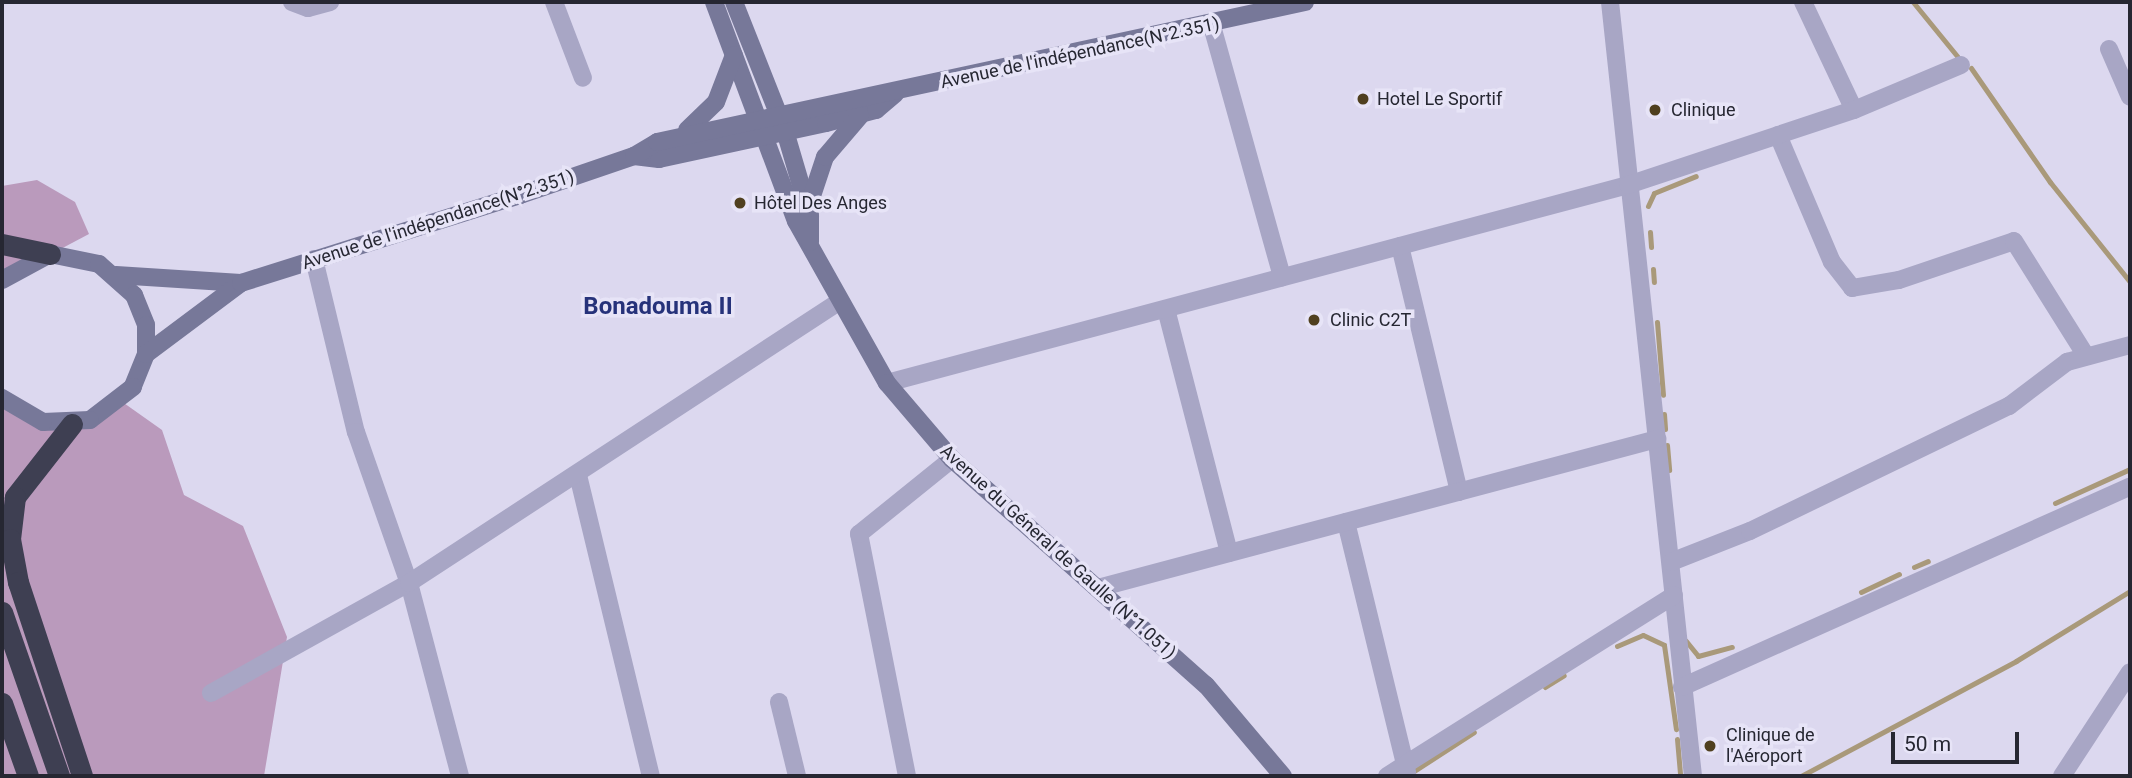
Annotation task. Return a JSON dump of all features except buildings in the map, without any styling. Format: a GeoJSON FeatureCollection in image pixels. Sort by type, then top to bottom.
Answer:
{"type":"FeatureCollection","features":[{"type":"Feature","properties":{"kind":"highway"},"geometry":{"type":"LineString","coordinates":[[2,244],[50,254]]}},
{"type":"Feature","properties":{"kind":"highway"},"geometry":{"type":"LineString","coordinates":[[72,424],[15,497],[10,538],[18,582],[82,776]]}},
{"type":"Feature","properties":{"kind":"highway"},"geometry":{"type":"LineString","coordinates":[[2,612],[60,776]]}},
{"type":"Feature","properties":{"kind":"highway"},"geometry":{"type":"LineString","coordinates":[[2,703],[28,776]]}},
{"type":"Feature","properties":{"kind":"main road","name":"Avenue du Géneral de Gaulle (N°1.051)"},"geometry":{"type":"LineString","coordinates":[[714,2],[764,137],[837,303],[887,383],[952,459],[1206,685],[1283,776]]}},
{"type":"Feature","properties":{"kind":"main road","name":"Avenue du Géneral de Gaulle (N°1.051)"},"geometry":{"type":"LineString","coordinates":[[734,2],[785,131],[808,208],[810,242]]}},
{"type":"Feature","properties":{"kind":"main road","name":"Avenue de l'indépendance(N°2.351)"},"geometry":{"type":"LineString","coordinates":[[146,354],[240,283],[634,156],[677,136],[871,91],[895,94],[1212,26],[1305,2]]}},
{"type":"Feature","properties":{"kind":"main road"},"geometry":{"type":"LineString","coordinates":[[677,136],[716,102],[734,55]]}},
{"type":"Feature","properties":{"kind":"main road","name":"Avenue de l'indépendance(N°2.351)"},"geometry":{"type":"LineString","coordinates":[[634,156],[659,159],[864,114],[895,94]]}},
{"type":"Feature","properties":{"kind":"main road"},"geometry":{"type":"LineString","coordinates":[[808,208],[825,157],[864,114]]}},
{"type":"Feature","properties":{"kind":"main road"},"geometry":{"type":"LineString","coordinates":[[2,280],[50,254],[80,257],[116,275],[146,324],[146,354],[121,401],[72,424],[43,422],[2,398]]}},
{"type":"Feature","properties":{"kind":"main road","name":"Avenue de l'indépendance(N°2.351)"},"geometry":{"type":"LineString","coordinates":[[116,275],[240,283]]}},
{"type":"Feature","properties":{"kind":"street"},"geometry":{"type":"LineString","coordinates":[[292,2],[308,8],[330,2]]}},
{"type":"Feature","properties":{"kind":"street"},"geometry":{"type":"LineString","coordinates":[[554,2],[583,78]]}},
{"type":"Feature","properties":{"kind":"street"},"geometry":{"type":"LineString","coordinates":[[1610,2],[1693,776]]}},
{"type":"Feature","properties":{"kind":"street"},"geometry":{"type":"LineString","coordinates":[[1803,2],[1854,110]]}},
{"type":"Feature","properties":{"kind":"street"},"geometry":{"type":"LineString","coordinates":[[1212,26],[1282,278]]}},
{"type":"Feature","properties":{"kind":"street"},"geometry":{"type":"LineString","coordinates":[[2109,49],[2130,97]]}},
{"type":"Feature","properties":{"kind":"street"},"geometry":{"type":"LineString","coordinates":[[887,383],[1628,185],[1854,110],[1961,65]]}},
{"type":"Feature","properties":{"kind":"street"},"geometry":{"type":"LineString","coordinates":[[1777,135],[1832,262],[1852,288],[1899,280],[2014,241],[2085,354]]}},
{"type":"Feature","properties":{"kind":"street"},"geometry":{"type":"LineString","coordinates":[[1400,246],[1459,492]]}},
{"type":"Feature","properties":{"kind":"street"},"geometry":{"type":"LineString","coordinates":[[314,259],[356,432],[409,583],[460,776]]}},
{"type":"Feature","properties":{"kind":"street"},"geometry":{"type":"LineString","coordinates":[[211,693],[409,583],[578,475],[837,303]]}},
{"type":"Feature","properties":{"kind":"street"},"geometry":{"type":"LineString","coordinates":[[1166,309],[1229,553]]}},
{"type":"Feature","properties":{"kind":"street"},"geometry":{"type":"LineString","coordinates":[[1671,562],[1750,531],[2009,405],[2085,354],[2130,345]]}},
{"type":"Feature","properties":{"kind":"street"},"geometry":{"type":"LineString","coordinates":[[1098,588],[1657,439]]}},
{"type":"Feature","properties":{"kind":"street"},"geometry":{"type":"LineString","coordinates":[[907,776],[859,534],[952,459]]}},
{"type":"Feature","properties":{"kind":"street"},"geometry":{"type":"LineString","coordinates":[[578,475],[651,776]]}},
{"type":"Feature","properties":{"kind":"street"},"geometry":{"type":"LineString","coordinates":[[1682,687],[2130,487]]}},
{"type":"Feature","properties":{"kind":"street"},"geometry":{"type":"LineString","coordinates":[[1346,522],[1406,770]]}},
{"type":"Feature","properties":{"kind":"street"},"geometry":{"type":"LineString","coordinates":[[1387,776],[1406,770],[1674,595]]}},
{"type":"Feature","properties":{"kind":"street"},"geometry":{"type":"LineString","coordinates":[[2062,776],[2130,672]]}},
{"type":"Feature","properties":{"kind":"street"},"geometry":{"type":"LineString","coordinates":[[779,702],[797,776]]}},
{"type":"Feature","properties":{"kind":"shaded area"},"geometry":{"type":"Polygon","coordinates":[[[37,180],[75,202],[89,234],[2,280],[2,186],[37,180]]]}},
{"type":"Feature","properties":{"kind":"shaded area"},"geometry":{"type":"Polygon","coordinates":[[[2,398],[72,424],[121,401],[162,430],[184,495],[243,526],[287,637],[264,776],[2,776],[2,398]]]}},
{"type":"Feature","properties":{"kind":"waterway"},"geometry":{"type":"LineString","coordinates":[[1913,2],[1957,56]]}},
{"type":"Feature","properties":{"kind":"waterway"},"geometry":{"type":"LineString","coordinates":[[1971,68],[2050,182],[2130,282]]}},
{"type":"Feature","properties":{"kind":"waterway"},"geometry":{"type":"LineString","coordinates":[[1648,206],[1654,193],[1696,176]]}},
{"type":"Feature","properties":{"kind":"waterway"},"geometry":{"type":"LineString","coordinates":[[1650,232],[1651,247]]}},
{"type":"Feature","properties":{"kind":"waterway"},"geometry":{"type":"LineString","coordinates":[[1653,269],[1654,282]]}},
{"type":"Feature","properties":{"kind":"waterway"},"geometry":{"type":"LineString","coordinates":[[1657,322],[1663,395]]}},
{"type":"Feature","properties":{"kind":"waterway"},"geometry":{"type":"LineString","coordinates":[[1664,414],[1665,429]]}},
{"type":"Feature","properties":{"kind":"waterway"},"geometry":{"type":"LineString","coordinates":[[1667,445],[1669,470]]}},
{"type":"Feature","properties":{"kind":"waterway"},"geometry":{"type":"LineString","coordinates":[[2055,503],[2130,469]]}},
{"type":"Feature","properties":{"kind":"waterway"},"geometry":{"type":"LineString","coordinates":[[1914,567],[1928,561]]}},
{"type":"Feature","properties":{"kind":"waterway"},"geometry":{"type":"LineString","coordinates":[[1861,592],[1899,574]]}},
{"type":"Feature","properties":{"kind":"waterway"},"geometry":{"type":"LineString","coordinates":[[1801,776],[2016,661],[2130,591]]}},
{"type":"Feature","properties":{"kind":"waterway"},"geometry":{"type":"LineString","coordinates":[[1617,646],[1643,635],[1664,645],[1676,729]]}},
{"type":"Feature","properties":{"kind":"waterway"},"geometry":{"type":"LineString","coordinates":[[1686,641],[1698,656],[1732,647]]}},
{"type":"Feature","properties":{"kind":"waterway"},"geometry":{"type":"LineString","coordinates":[[1545,687],[1564,675]]}},
{"type":"Feature","properties":{"kind":"waterway"},"geometry":{"type":"LineString","coordinates":[[1411,773],[1474,732]]}},
{"type":"Feature","properties":{"kind":"waterway"},"geometry":{"type":"LineString","coordinates":[[1677,739],[1680,776]]}},
{"type":"Feature","properties":{"kind":"place","name":"Hotel Le Sportif"},"geometry":{"type":"Point","coordinates":[1363,99]}},
{"type":"Feature","properties":{"kind":"place","name":"Clinique"},"geometry":{"type":"Point","coordinates":[1655,110]}},
{"type":"Feature","properties":{"kind":"place","name":"Hôtel Des Anges"},"geometry":{"type":"Point","coordinates":[740,203]}},
{"type":"Feature","properties":{"kind":"place","name":"Clinic C2T"},"geometry":{"type":"Point","coordinates":[1314,320]}},
{"type":"Feature","properties":{"kind":"place","name":"Clinique de l'Aéroport"},"geometry":{"type":"Point","coordinates":[1710,746]}},
{"type":"Feature","properties":{"kind":"district","name":"Bonadouma II"},"geometry":{"type":"Point","coordinates":[658,307]}}]}
